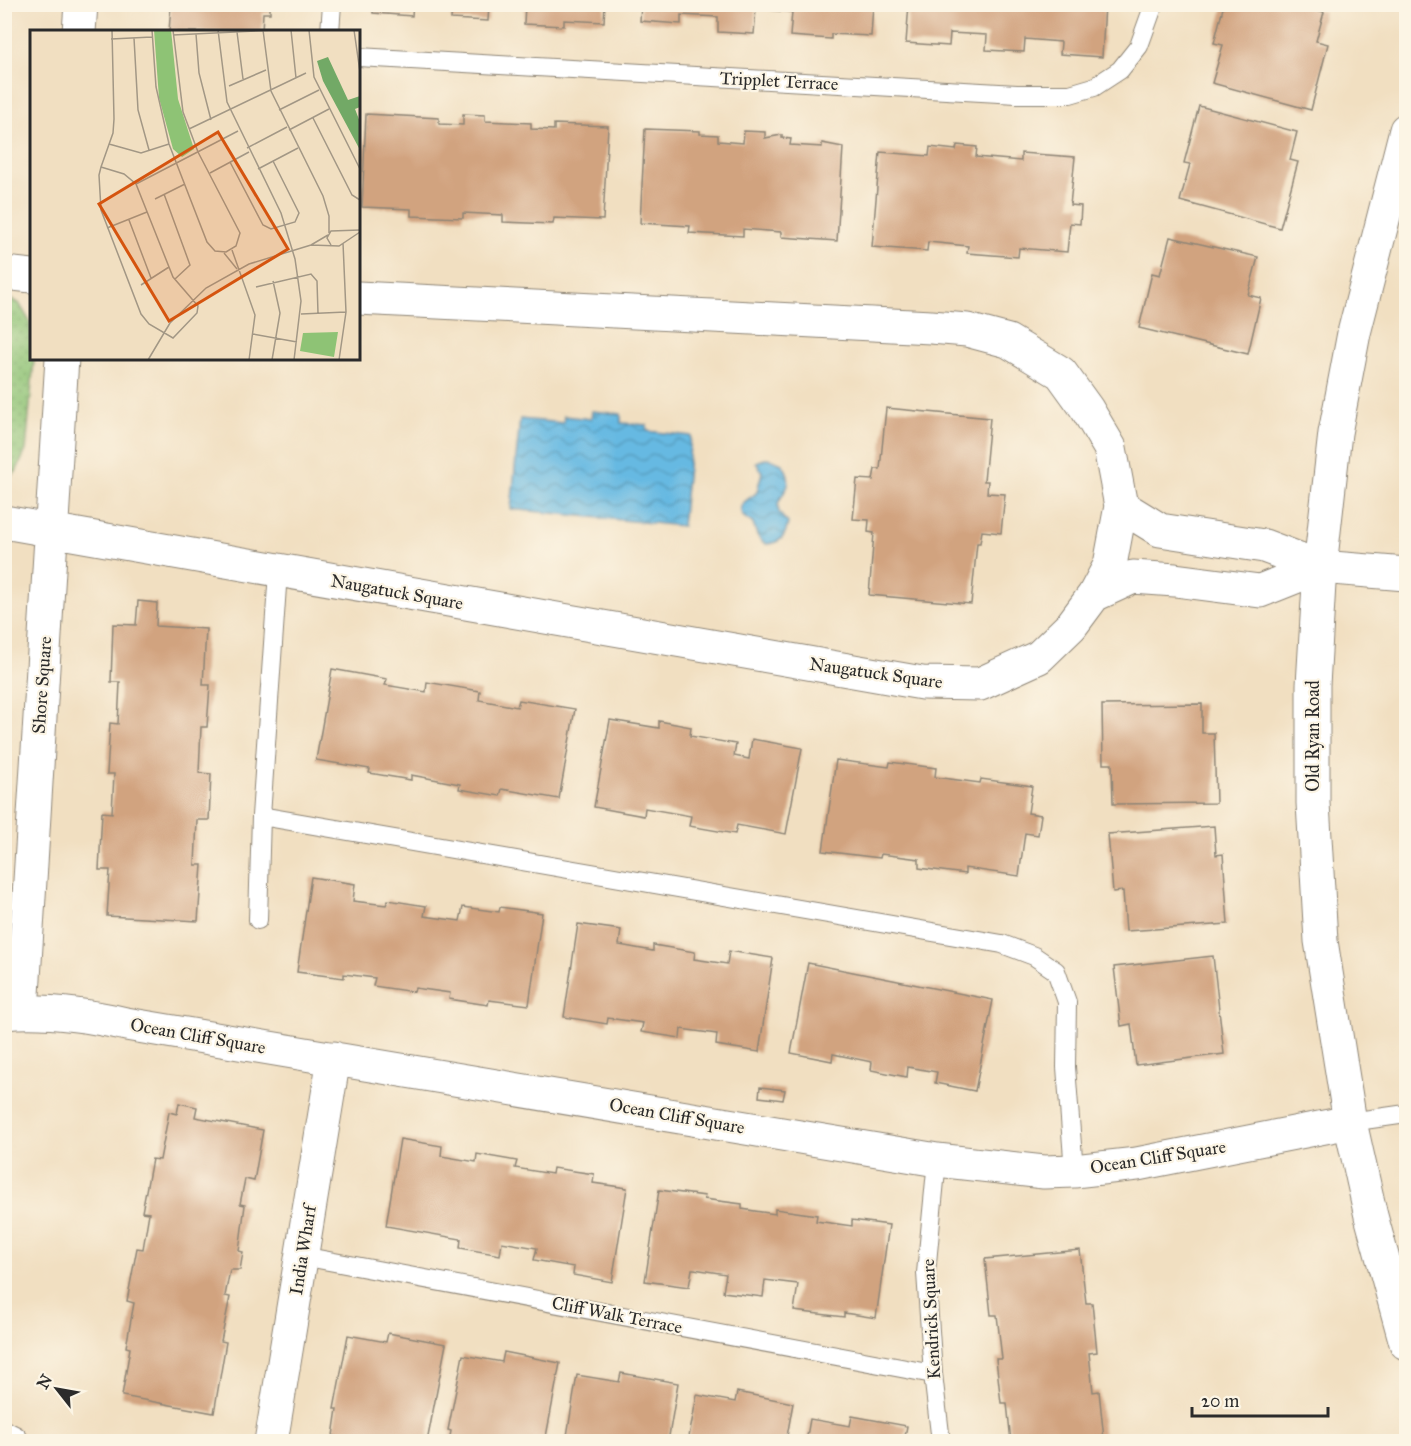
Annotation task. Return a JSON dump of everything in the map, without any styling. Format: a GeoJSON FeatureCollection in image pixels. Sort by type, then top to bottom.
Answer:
{"type":"FeatureCollection","features":[{"type":"Feature","properties":{"kind":"street"},"geometry":{"type":"LineString","coordinates":[[79,30],[81,4]]}},
{"type":"Feature","properties":{"kind":"street","name":"Old Ryan Road"},"geometry":{"type":"LineString","coordinates":[[1407,129],[1354,333],[1335,433],[1320,567],[1312,685],[1314,815],[1321,941],[1350,1122],[1371,1216],[1407,1343]]}},
{"type":"Feature","properties":{"kind":"street"},"geometry":{"type":"LineString","coordinates":[[4,273],[30,276]]}},
{"type":"Feature","properties":{"kind":"street","name":"Naugatuck Square"},"geometry":{"type":"LineString","coordinates":[[4,522],[278,572],[922,683],[980,684],[1039,657],[1071,626],[1094,596],[1110,565],[1121,506],[1110,448],[1087,409],[1061,373],[1008,341],[967,330],[931,327],[360,298]]}},
{"type":"Feature","properties":{"kind":"street","name":"Shore Square"},"geometry":{"type":"LineString","coordinates":[[13,1012],[51,530],[62,360]]}},
{"type":"Feature","properties":{"kind":"street"},"geometry":{"type":"LineString","coordinates":[[1121,506],[1160,530],[1264,546],[1320,567],[1407,574]]}},
{"type":"Feature","properties":{"kind":"street"},"geometry":{"type":"LineString","coordinates":[[1094,596],[1133,577],[1260,591],[1320,567]]}},
{"type":"Feature","properties":{"kind":"street","name":"Ocean Cliff Square"},"geometry":{"type":"LineString","coordinates":[[13,1012],[80,1014],[126,1024],[936,1160],[1044,1172],[1137,1164],[1350,1122]]}},
{"type":"Feature","properties":{"kind":"street","name":"India Wharf"},"geometry":{"type":"LineString","coordinates":[[272,1442],[334,1059]]}},
{"type":"Feature","properties":{"kind":"street"},"geometry":{"type":"LineString","coordinates":[[4,1438],[12,1442]]}},
{"type":"Feature","properties":{"kind":"lane"},"geometry":{"type":"LineString","coordinates":[[330,30],[332,4]]}},
{"type":"Feature","properties":{"kind":"lane","name":"Tripplet Terrace"},"geometry":{"type":"LineString","coordinates":[[360,57],[1005,93],[1070,94],[1094,87],[1120,70],[1139,46],[1154,4]]}},
{"type":"Feature","properties":{"kind":"lane"},"geometry":{"type":"LineString","coordinates":[[258,920],[261,816],[278,572]]}},
{"type":"Feature","properties":{"kind":"lane"},"geometry":{"type":"LineString","coordinates":[[261,816],[1002,944],[1034,956],[1056,971],[1067,1002],[1066,1067],[1074,1171]]}},
{"type":"Feature","properties":{"kind":"lane"},"geometry":{"type":"LineString","coordinates":[[1350,1122],[1407,1114]]}},
{"type":"Feature","properties":{"kind":"lane","name":"Kendrick Square"},"geometry":{"type":"LineString","coordinates":[[936,1160],[926,1273],[933,1374],[941,1442]]}},
{"type":"Feature","properties":{"kind":"lane","name":"Cliff Walk Terrace"},"geometry":{"type":"LineString","coordinates":[[302,1256],[933,1374]]}},
{"type":"Feature","properties":{"kind":"green space"},"geometry":{"type":"Polygon","coordinates":[[[4,297],[19,303],[30,322],[30,360],[34,360],[26,450],[16,472],[5,481],[4,297]]]}},
{"type":"Feature","properties":{"kind":"water"},"geometry":{"type":"Polygon","coordinates":[[[592,411],[621,414],[621,423],[647,425],[647,431],[691,436],[682,526],[511,509],[520,419],[563,423],[564,416],[591,419],[592,411]]]}},
{"type":"Feature","properties":{"kind":"water"},"geometry":{"type":"Polygon","coordinates":[[[768,458],[782,464],[787,473],[788,486],[778,506],[780,513],[788,523],[782,538],[766,544],[759,537],[753,524],[742,514],[741,506],[757,492],[762,472],[756,462],[768,458]]]}},
{"type":"Feature","properties":{"kind":"building"},"geometry":{"type":"Polygon","coordinates":[[[171,4],[270,4],[270,13],[263,13],[262,30],[169,30],[171,4]]]}},
{"type":"Feature","properties":{"kind":"building"},"geometry":{"type":"Polygon","coordinates":[[[373,4],[413,4],[412,16],[373,13],[373,4]]]}},
{"type":"Feature","properties":{"kind":"building"},"geometry":{"type":"Polygon","coordinates":[[[452,4],[489,4],[488,21],[451,19],[452,4]]]}},
{"type":"Feature","properties":{"kind":"building"},"geometry":{"type":"Polygon","coordinates":[[[525,4],[605,4],[604,22],[564,20],[564,26],[524,24],[525,4]]]}},
{"type":"Feature","properties":{"kind":"building"},"geometry":{"type":"Polygon","coordinates":[[[641,4],[873,4],[871,36],[831,34],[831,39],[790,36],[792,12],[756,9],[754,34],[718,32],[718,17],[681,15],[681,24],[640,21],[641,4]]]}},
{"type":"Feature","properties":{"kind":"building"},"geometry":{"type":"Polygon","coordinates":[[[909,4],[1105,4],[1102,57],[1060,54],[1061,42],[1025,39],[1024,52],[986,50],[987,35],[950,33],[949,46],[906,43],[909,4]]]}},
{"type":"Feature","properties":{"kind":"building"},"geometry":{"type":"Polygon","coordinates":[[[1224,4],[1296,4],[1324,12],[1316,41],[1328,44],[1311,110],[1212,83],[1223,45],[1214,43],[1224,4]]]}},
{"type":"Feature","properties":{"kind":"building"},"geometry":{"type":"Polygon","coordinates":[[[1199,106],[1297,132],[1290,160],[1298,162],[1280,228],[1180,201],[1190,164],[1184,163],[1199,106]]]}},
{"type":"Feature","properties":{"kind":"building"},"geometry":{"type":"Polygon","coordinates":[[[366,114],[439,118],[439,124],[463,125],[463,114],[485,115],[485,121],[531,123],[531,129],[554,130],[554,124],[608,126],[603,220],[554,218],[553,224],[503,222],[503,215],[463,213],[463,218],[411,216],[411,209],[362,207],[366,114]]]}},
{"type":"Feature","properties":{"kind":"building"},"geometry":{"type":"Polygon","coordinates":[[[645,129],[700,131],[700,134],[718,135],[718,141],[743,143],[744,131],[765,132],[765,138],[782,135],[782,138],[791,139],[790,145],[822,147],[822,143],[843,147],[837,241],[781,237],[781,232],[743,229],[743,236],[689,233],[690,226],[640,223],[645,129]]]}},
{"type":"Feature","properties":{"kind":"building"},"geometry":{"type":"Polygon","coordinates":[[[957,145],[977,147],[976,157],[1021,161],[1021,153],[1075,157],[1070,205],[1081,206],[1080,224],[1070,223],[1067,252],[1019,248],[1018,257],[967,253],[968,246],[928,242],[927,251],[872,247],[880,152],[929,156],[930,147],[956,150],[957,145]]]}},
{"type":"Feature","properties":{"kind":"building"},"geometry":{"type":"Polygon","coordinates":[[[1170,237],[1258,257],[1248,295],[1261,298],[1248,354],[1139,328],[1152,273],[1160,275],[1170,237]]]}},
{"type":"Feature","properties":{"kind":"building"},"geometry":{"type":"Polygon","coordinates":[[[886,408],[990,418],[984,481],[988,481],[987,493],[1005,494],[1001,533],[982,531],[980,543],[977,543],[971,604],[869,595],[874,533],[868,532],[869,520],[853,519],[857,479],[873,480],[875,469],[880,469],[886,408]]]}},
{"type":"Feature","properties":{"kind":"building"},"geometry":{"type":"Polygon","coordinates":[[[138,601],[157,603],[156,626],[206,629],[203,685],[210,685],[207,727],[201,727],[199,773],[211,774],[209,820],[197,820],[195,865],[202,865],[198,921],[107,916],[110,870],[99,870],[102,812],[112,813],[114,774],[107,774],[110,723],[118,724],[120,682],[111,682],[113,624],[136,625],[138,601]]]}},
{"type":"Feature","properties":{"kind":"building"},"geometry":{"type":"Polygon","coordinates":[[[332,669],[387,679],[385,685],[426,692],[427,682],[480,691],[479,700],[517,707],[519,700],[575,709],[559,799],[502,789],[500,796],[459,789],[460,784],[411,775],[411,780],[369,773],[370,769],[316,760],[332,669]]]}},
{"type":"Feature","properties":{"kind":"building"},"geometry":{"type":"Polygon","coordinates":[[[1202,704],[1202,733],[1214,733],[1216,803],[1113,804],[1112,764],[1103,764],[1102,705],[1202,704]]]}},
{"type":"Feature","properties":{"kind":"building"},"geometry":{"type":"Polygon","coordinates":[[[610,720],[659,728],[659,721],[691,727],[690,736],[736,744],[734,756],[749,759],[752,739],[802,748],[786,834],[737,825],[735,834],[689,826],[691,816],[645,808],[644,816],[594,807],[610,720]]]}},
{"type":"Feature","properties":{"kind":"building"},"geometry":{"type":"Polygon","coordinates":[[[836,760],[889,767],[890,762],[936,768],[935,777],[980,783],[981,779],[1032,786],[1028,813],[1041,815],[1038,835],[1025,833],[1019,876],[965,868],[965,874],[919,868],[919,859],[881,854],[880,858],[823,851],[836,760]]]}},
{"type":"Feature","properties":{"kind":"building"},"geometry":{"type":"Polygon","coordinates":[[[1214,826],[1216,855],[1223,854],[1228,924],[1126,931],[1123,891],[1113,892],[1108,834],[1214,826]]]}},
{"type":"Feature","properties":{"kind":"building"},"geometry":{"type":"Polygon","coordinates":[[[311,877],[355,884],[353,901],[386,905],[388,900],[426,906],[424,916],[460,921],[463,907],[499,912],[500,907],[542,913],[529,1005],[489,1000],[488,1005],[449,999],[450,993],[415,988],[414,992],[373,986],[375,978],[344,974],[344,978],[297,972],[311,877]]]}},
{"type":"Feature","properties":{"kind":"building"},"geometry":{"type":"Polygon","coordinates":[[[578,924],[621,930],[619,945],[653,951],[653,945],[695,952],[694,959],[727,964],[729,951],[773,958],[759,1052],[716,1045],[717,1034],[681,1029],[680,1038],[641,1032],[643,1023],[608,1018],[607,1024],[564,1017],[578,924]]]}},
{"type":"Feature","properties":{"kind":"building"},"geometry":{"type":"Polygon","coordinates":[[[1213,956],[1224,1054],[1136,1065],[1131,1024],[1121,1026],[1114,967],[1213,956]]]}},
{"type":"Feature","properties":{"kind":"building"},"geometry":{"type":"Polygon","coordinates":[[[808,963],[993,1000],[975,1091],[935,1083],[937,1072],[908,1067],[907,1077],[871,1070],[872,1062],[833,1054],[832,1061],[791,1053],[808,963]]]}},
{"type":"Feature","properties":{"kind":"building"},"geometry":{"type":"Polygon","coordinates":[[[760,1087],[785,1090],[783,1100],[759,1097],[760,1087]]]}},
{"type":"Feature","properties":{"kind":"building"},"geometry":{"type":"Polygon","coordinates":[[[179,1103],[197,1107],[195,1117],[263,1130],[254,1181],[245,1179],[240,1204],[245,1205],[239,1251],[243,1252],[240,1270],[230,1270],[225,1296],[230,1297],[221,1341],[226,1342],[214,1413],[122,1396],[130,1348],[126,1347],[134,1303],[127,1301],[137,1248],[143,1249],[149,1213],[142,1212],[152,1159],[160,1160],[169,1112],[177,1114],[179,1103]]]}},
{"type":"Feature","properties":{"kind":"building"},"geometry":{"type":"Polygon","coordinates":[[[400,1139],[442,1146],[441,1156],[476,1162],[477,1154],[517,1161],[515,1168],[552,1174],[553,1168],[594,1174],[593,1183],[627,1188],[612,1282],[573,1275],[574,1267],[534,1260],[537,1248],[502,1242],[500,1255],[460,1248],[461,1239],[386,1226],[400,1139]]]}},
{"type":"Feature","properties":{"kind":"building"},"geometry":{"type":"Polygon","coordinates":[[[659,1190],[742,1204],[742,1209],[775,1214],[775,1209],[817,1215],[816,1221],[852,1226],[852,1220],[889,1225],[876,1318],[844,1313],[844,1317],[794,1311],[798,1284],[765,1280],[763,1297],[723,1292],[726,1274],[694,1269],[692,1269],[689,1287],[645,1281],[659,1190]]]}},
{"type":"Feature","properties":{"kind":"building"},"geometry":{"type":"Polygon","coordinates":[[[1080,1250],[1086,1303],[1092,1303],[1097,1352],[1089,1353],[1093,1392],[1099,1391],[1104,1439],[1112,1438],[1112,1442],[1011,1442],[1007,1403],[1001,1403],[996,1359],[1002,1359],[997,1315],[991,1315],[985,1259],[1080,1250]]]}},
{"type":"Feature","properties":{"kind":"building"},"geometry":{"type":"Polygon","coordinates":[[[388,1333],[446,1344],[427,1442],[359,1442],[333,1436],[337,1409],[334,1409],[348,1335],[386,1342],[388,1333]]]}},
{"type":"Feature","properties":{"kind":"building"},"geometry":{"type":"Polygon","coordinates":[[[504,1352],[560,1363],[545,1442],[449,1442],[451,1431],[448,1430],[463,1355],[502,1362],[504,1352]]]}},
{"type":"Feature","properties":{"kind":"building"},"geometry":{"type":"Polygon","coordinates":[[[621,1373],[678,1383],[668,1442],[566,1442],[577,1375],[619,1382],[621,1373]]]}},
{"type":"Feature","properties":{"kind":"building"},"geometry":{"type":"Polygon","coordinates":[[[737,1392],[793,1403],[786,1442],[688,1442],[697,1395],[735,1402],[737,1392]]]}},
{"type":"Feature","properties":{"kind":"building"},"geometry":{"type":"Polygon","coordinates":[[[852,1416],[907,1426],[904,1442],[806,1442],[810,1419],[850,1426],[852,1416]]]}}]}
